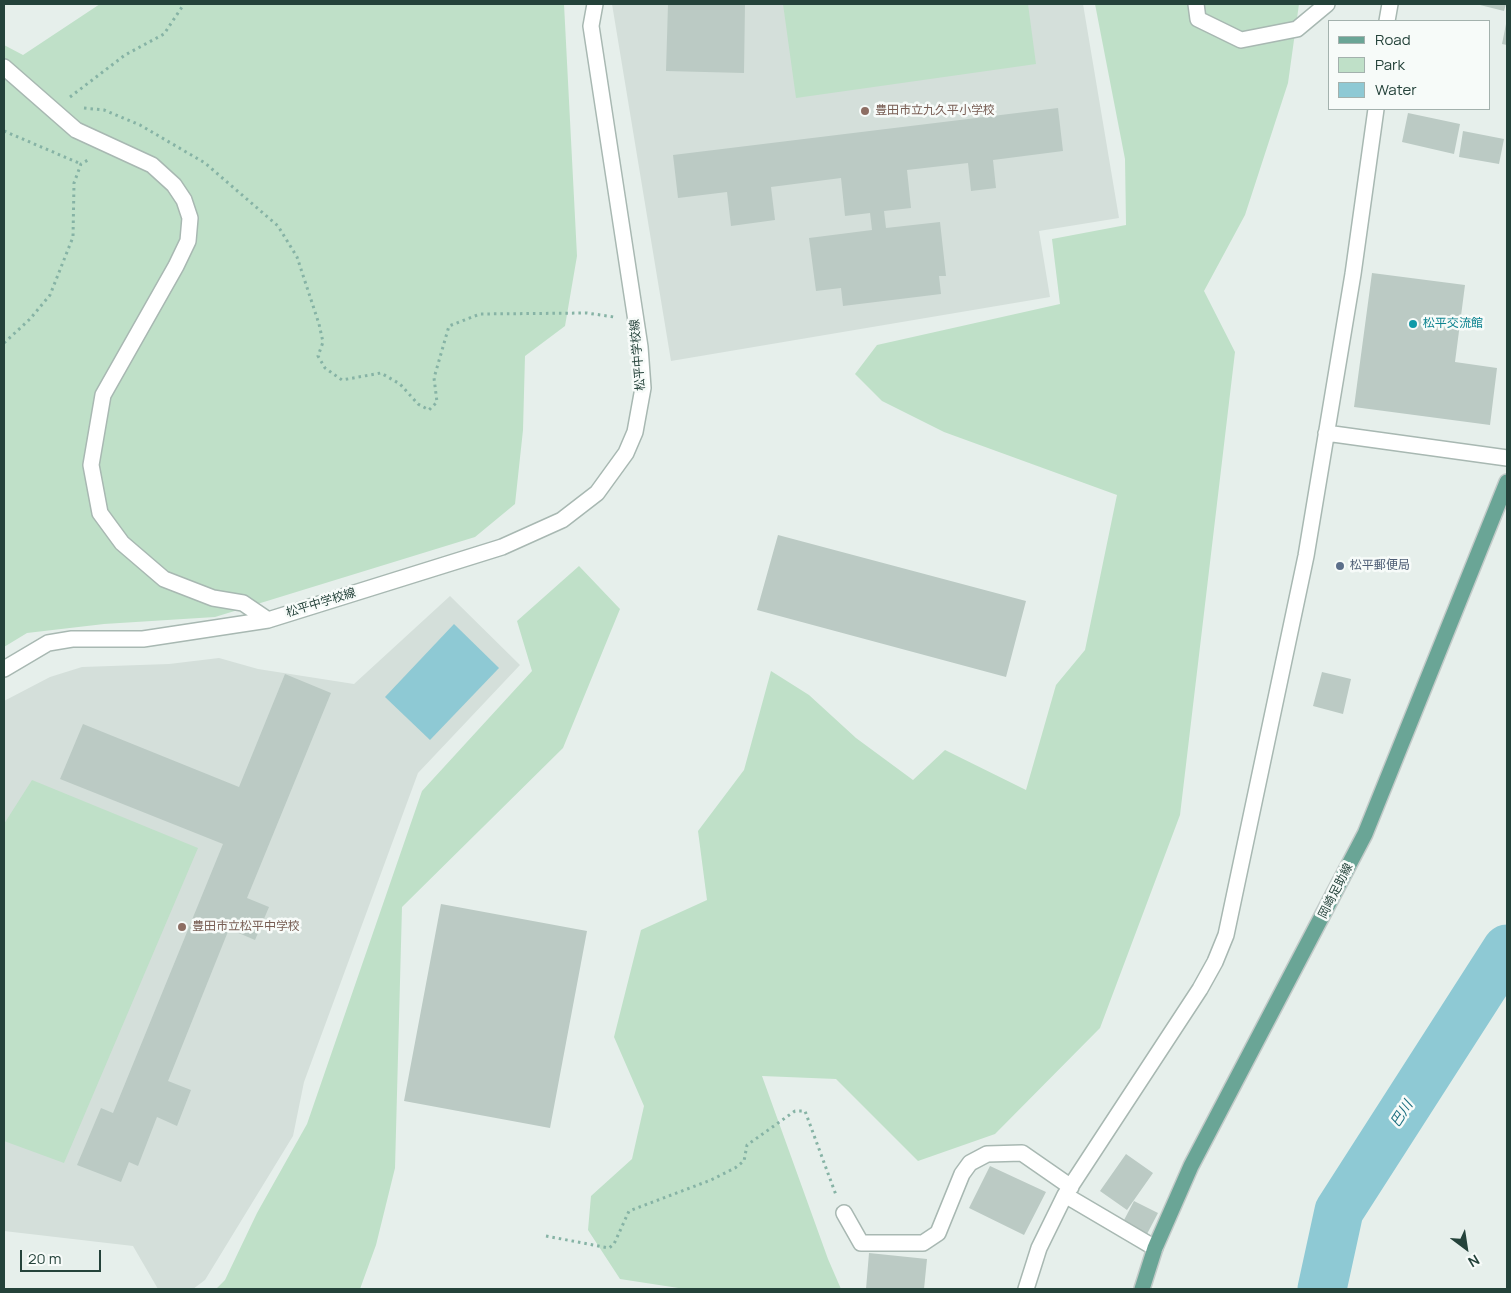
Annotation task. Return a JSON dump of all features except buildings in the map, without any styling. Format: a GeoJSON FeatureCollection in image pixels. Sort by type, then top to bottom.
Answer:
{"type":"FeatureCollection","features":[{"type":"Feature","properties":{"kind":"main road","name":"岡崎足助線"},"geometry":{"type":"LineString","coordinates":[[1142,1289],[1155,1248],[1191,1166],[1365,834],[1507,482]]}},
{"type":"Feature","properties":{"kind":"street","name":"松平中学校線"},"geometry":{"type":"LineString","coordinates":[[4,669],[48,643],[72,639],[143,639],[268,620],[502,546],[562,520],[579,509],[597,493],[614,472],[635,432],[643,388],[636,320],[591,26],[595,4]]}},
{"type":"Feature","properties":{"kind":"street"},"geometry":{"type":"LineString","coordinates":[[1196,4],[1198,18],[1241,40],[1297,29],[1327,4]]}},
{"type":"Feature","properties":{"kind":"street"},"geometry":{"type":"LineString","coordinates":[[1387,20],[1390,4]]}},
{"type":"Feature","properties":{"kind":"street"},"geometry":{"type":"LineString","coordinates":[[4,67],[76,130],[152,165],[174,184],[184,200],[190,218],[188,241],[176,266],[103,395],[92,465],[100,513],[122,543],[164,579],[213,598],[243,603],[268,620]]}},
{"type":"Feature","properties":{"kind":"street"},"geometry":{"type":"LineString","coordinates":[[1026,1289],[1038,1248],[1068,1191],[1200,989],[1215,962],[1226,934],[1306,556],[1354,274],[1376,110]]}},
{"type":"Feature","properties":{"kind":"street"},"geometry":{"type":"LineString","coordinates":[[1326,433],[1507,458]]}},
{"type":"Feature","properties":{"kind":"street"},"geometry":{"type":"LineString","coordinates":[[844,1213],[861,1244],[923,1243],[938,1233],[962,1174],[970,1163],[987,1154],[1022,1153],[1068,1191],[1155,1248]]}},
{"type":"Feature","properties":{"kind":"path"},"geometry":{"type":"LineString","coordinates":[[55,112],[125,55],[164,34],[184,4]]}},
{"type":"Feature","properties":{"kind":"path"},"geometry":{"type":"LineString","coordinates":[[55,112],[75,107],[104,110],[140,125],[205,163],[278,226],[297,257],[319,324],[323,342],[318,356],[325,368],[342,380],[381,373],[400,384],[418,404],[429,410],[436,402],[434,378],[450,326],[480,314],[587,313],[636,320]]}},
{"type":"Feature","properties":{"kind":"path"},"geometry":{"type":"LineString","coordinates":[[4,131],[81,164]]}},
{"type":"Feature","properties":{"kind":"path"},"geometry":{"type":"LineString","coordinates":[[4,343],[30,319],[50,295],[73,237],[74,183],[81,164],[114,148]]}},
{"type":"Feature","properties":{"kind":"path"},"geometry":{"type":"LineString","coordinates":[[546,1236],[609,1248],[614,1244],[629,1211],[711,1180],[735,1168],[744,1161],[747,1145],[795,1111],[805,1111],[828,1176],[844,1213]]}},
{"type":"Feature","properties":{"kind":"shaded area","name":"豊田市立九久平小学校"},"geometry":{"type":"Polygon","coordinates":[[[612,4],[1083,4],[1119,218],[1039,231],[1050,297],[671,361],[612,4]]]}},
{"type":"Feature","properties":{"kind":"shaded area","name":"豊田市立松平中学校"},"geometry":{"type":"Polygon","coordinates":[[[450,596],[520,665],[418,773],[304,1082],[293,1136],[205,1280],[193,1289],[158,1289],[133,1246],[4,1231],[4,701],[50,677],[82,667],[169,664],[219,658],[258,669],[354,684],[450,596]]]}},
{"type":"Feature","properties":{"kind":"green space"},"geometry":{"type":"Polygon","coordinates":[[[100,4],[564,4],[577,256],[565,326],[525,356],[523,430],[515,504],[475,537],[215,617],[104,624],[27,633],[4,647],[4,45],[23,55],[100,4]]]}},
{"type":"Feature","properties":{"kind":"green space"},"geometry":{"type":"Polygon","coordinates":[[[783,4],[1028,4],[1036,64],[796,98],[783,4]]]}},
{"type":"Feature","properties":{"kind":"green space"},"geometry":{"type":"Polygon","coordinates":[[[1095,4],[1299,4],[1288,83],[1245,215],[1204,291],[1235,352],[1180,815],[1100,1028],[995,1134],[918,1161],[836,1079],[762,1076],[828,1259],[841,1289],[685,1289],[620,1279],[588,1230],[591,1196],[632,1159],[644,1106],[614,1037],[641,930],[707,900],[698,831],[744,770],[771,671],[809,695],[856,738],[913,780],[945,750],[1026,790],[1056,685],[1085,650],[1117,495],[944,432],[882,401],[855,374],[877,345],[1060,304],[1052,239],[1126,225],[1125,159],[1095,4]]]}},
{"type":"Feature","properties":{"kind":"green space"},"geometry":{"type":"Polygon","coordinates":[[[579,566],[620,609],[563,748],[402,907],[395,1168],[376,1245],[360,1289],[216,1289],[225,1280],[257,1213],[307,1124],[422,791],[532,671],[517,621],[579,566]]]}},
{"type":"Feature","properties":{"kind":"green space"},"geometry":{"type":"Polygon","coordinates":[[[32,780],[198,848],[64,1163],[4,1141],[4,824],[32,780]]]}},
{"type":"Feature","properties":{"kind":"water"},"geometry":{"type":"Polygon","coordinates":[[[454,624],[499,668],[430,740],[385,697],[454,624]]]}},
{"type":"Feature","properties":{"kind":"waterway","name":"巴川"},"geometry":{"type":"LineString","coordinates":[[1322,1289],[1339,1211],[1507,949]]}},
{"type":"Feature","properties":{"kind":"place","name":"豊田市立九久平小学校"},"geometry":{"type":"Point","coordinates":[865,111]}},
{"type":"Feature","properties":{"kind":"place","name":"松平交流館"},"geometry":{"type":"Point","coordinates":[1413,324]}},
{"type":"Feature","properties":{"kind":"place","name":"松平郵便局"},"geometry":{"type":"Point","coordinates":[1340,566]}},
{"type":"Feature","properties":{"kind":"place","name":"豊田市立松平中学校"},"geometry":{"type":"Point","coordinates":[182,927]}}]}
